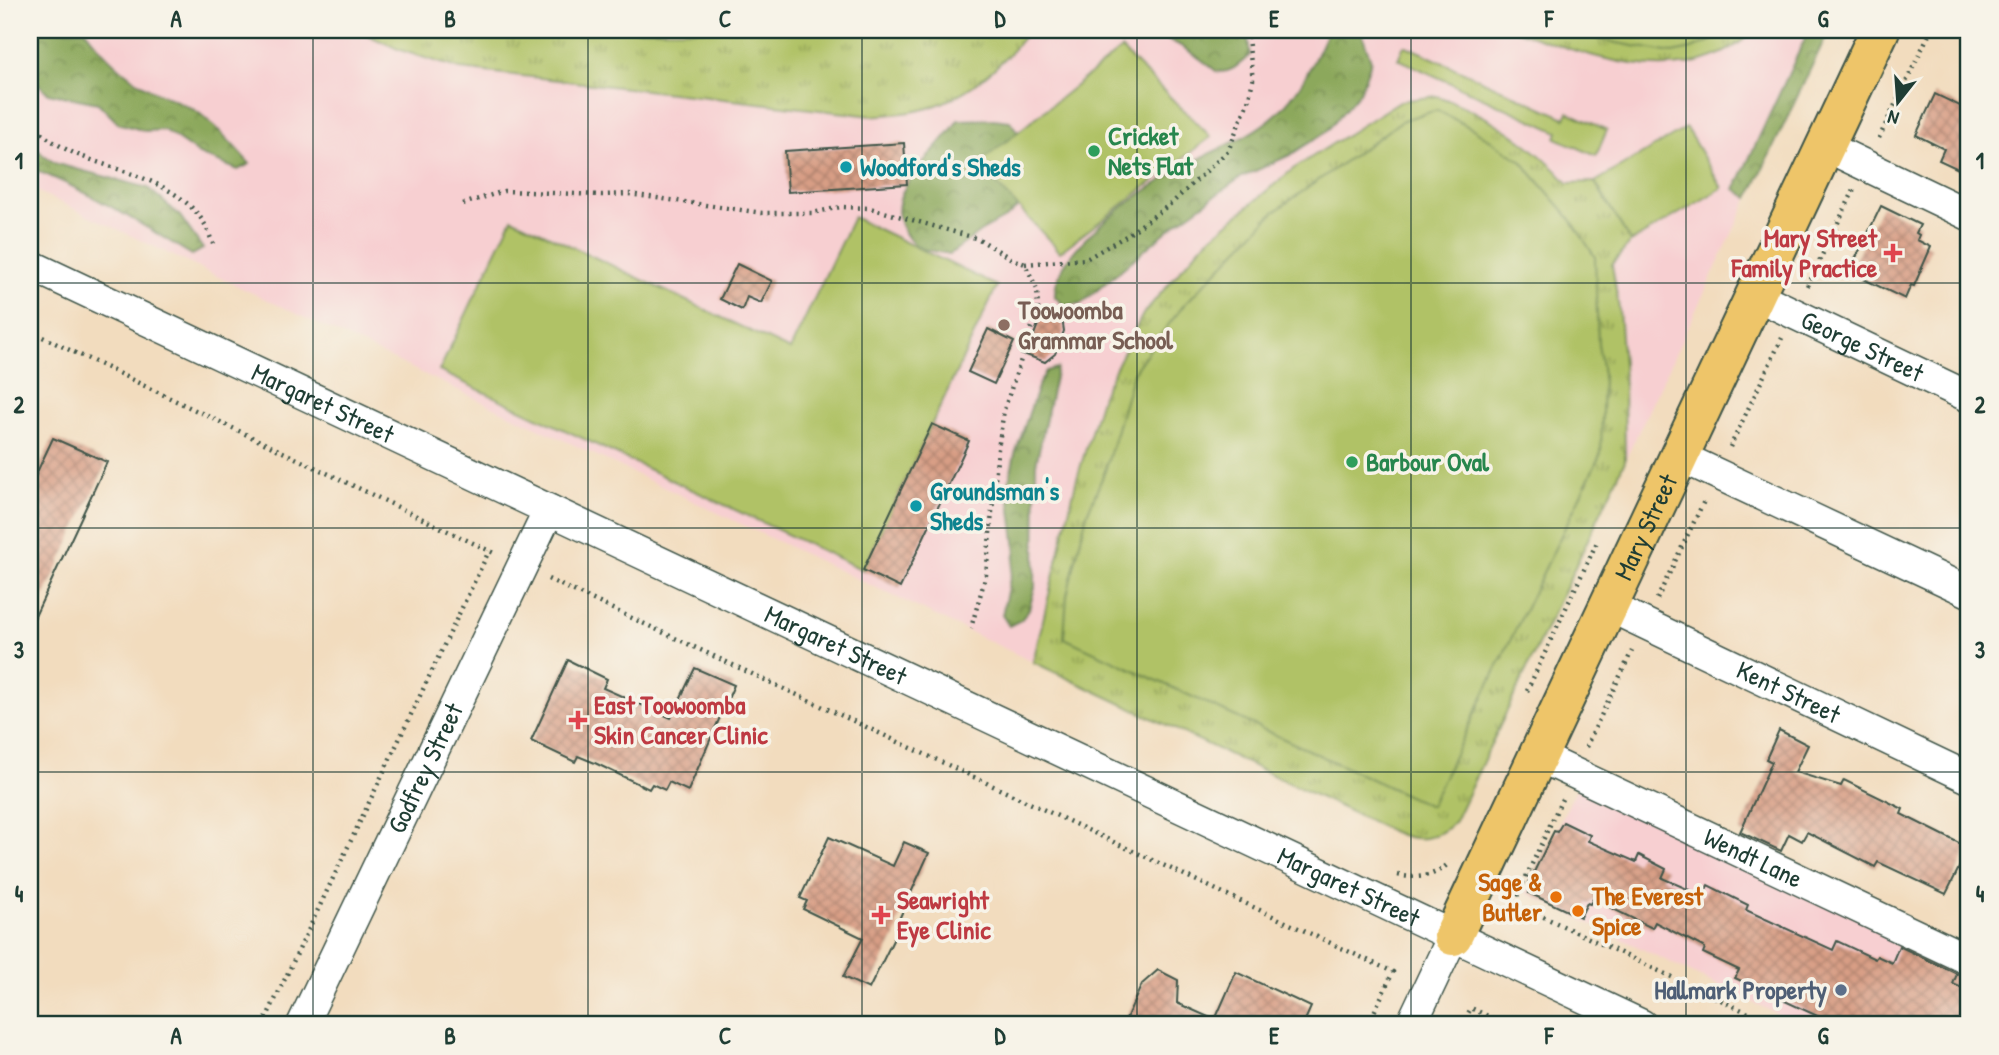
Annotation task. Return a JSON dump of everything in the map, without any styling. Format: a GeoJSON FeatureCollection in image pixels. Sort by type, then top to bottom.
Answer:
{"type":"FeatureCollection","features":[{"type":"Feature","properties":{"kind":"main road","name":"Mary Street"},"geometry":{"type":"LineString","coordinates":[[1453,936],[1880,30]]}},
{"type":"Feature","properties":{"kind":"street"},"geometry":{"type":"LineString","coordinates":[[1825,146],[1969,215]]}},
{"type":"Feature","properties":{"kind":"street","name":"Margaret Street"},"geometry":{"type":"LineString","coordinates":[[30,265],[1642,1025]]}},
{"type":"Feature","properties":{"kind":"street","name":"George Street"},"geometry":{"type":"LineString","coordinates":[[1755,295],[1969,397]]}},
{"type":"Feature","properties":{"kind":"street"},"geometry":{"type":"LineString","coordinates":[[1679,456],[1969,592]]}},
{"type":"Feature","properties":{"kind":"street","name":"Godfrey Street"},"geometry":{"type":"LineString","coordinates":[[302,1025],[549,510]]}},
{"type":"Feature","properties":{"kind":"street","name":"Kent Street"},"geometry":{"type":"LineString","coordinates":[[1608,606],[1969,778]]}},
{"type":"Feature","properties":{"kind":"street","name":"Wendt Lane"},"geometry":{"type":"LineString","coordinates":[[1538,756],[1969,960]]}},
{"type":"Feature","properties":{"kind":"street","name":"Mary Street"},"geometry":{"type":"LineString","coordinates":[[1411,1025],[1453,936]]}},
{"type":"Feature","properties":{"kind":"path"},"geometry":{"type":"LineString","coordinates":[[463,204],[504,191],[629,194],[762,213],[812,213],[841,207],[870,208],[979,239],[1025,264],[1086,258],[1126,236],[1173,202],[1228,151],[1248,102],[1253,80],[1247,30]]}},
{"type":"Feature","properties":{"kind":"path"},"geometry":{"type":"LineString","coordinates":[[30,125],[41,135],[73,153],[166,188],[184,201],[205,224],[213,244]]}},
{"type":"Feature","properties":{"kind":"path"},"geometry":{"type":"LineString","coordinates":[[971,628],[986,575],[1004,410],[1038,309],[1037,289],[1025,264]]}},
{"type":"Feature","properties":{"kind":"path"},"geometry":{"type":"LineString","coordinates":[[30,331],[489,551],[1393,972],[1368,1025]]}},
{"type":"Feature","properties":{"kind":"path"},"geometry":{"type":"LineString","coordinates":[[263,1025],[489,551]]}},
{"type":"Feature","properties":{"kind":"path"},"geometry":{"type":"LineString","coordinates":[[1514,904],[1774,1025]]}},
{"type":"Feature","properties":{"kind":"path"},"geometry":{"type":"LineString","coordinates":[[1462,1025],[1471,1008],[1507,1025]]}},
{"type":"Feature","properties":{"kind":"shaded area","name":"Toowoomba Grammar School"},"geometry":{"type":"Polygon","coordinates":[[[30,30],[1828,30],[1455,821],[1446,831],[1434,837],[1420,839],[1406,838],[1393,832],[30,188],[30,30]]]}},
{"type":"Feature","properties":{"kind":"shaded area"},"geometry":{"type":"Polygon","coordinates":[[[1579,783],[1969,959],[1969,1025],[1800,1025],[1526,893],[1579,783]]]}},
{"type":"Feature","properties":{"kind":"green space"},"geometry":{"type":"Polygon","coordinates":[[[30,30],[85,30],[122,70],[150,89],[199,113],[250,164],[238,170],[199,154],[164,130],[145,131],[118,123],[98,103],[48,93],[30,76],[30,30]]]}},
{"type":"Feature","properties":{"kind":"green space"},"geometry":{"type":"Polygon","coordinates":[[[357,30],[1028,30],[995,68],[967,90],[921,110],[872,116],[460,69],[400,50],[357,30]]]}},
{"type":"Feature","properties":{"kind":"green space"},"geometry":{"type":"Polygon","coordinates":[[[1138,30],[1242,30],[1248,39],[1250,55],[1231,70],[1216,71],[1180,46],[1138,30]]]}},
{"type":"Feature","properties":{"kind":"green space"},"geometry":{"type":"Polygon","coordinates":[[[1328,30],[1361,30],[1371,61],[1360,92],[1326,132],[1290,155],[1240,178],[1174,225],[1082,303],[1065,306],[1055,297],[1058,278],[1069,259],[1085,239],[1105,221],[1169,176],[1244,137],[1275,115],[1300,86],[1328,30]]]}},
{"type":"Feature","properties":{"kind":"green space"},"geometry":{"type":"Polygon","coordinates":[[[1515,30],[1755,30],[1728,50],[1700,62],[1669,66],[1638,65],[1607,59],[1515,30]]]}},
{"type":"Feature","properties":{"kind":"green space"},"geometry":{"type":"Polygon","coordinates":[[[1566,30],[1734,30],[1692,49],[1672,53],[1606,41],[1566,30]]]}},
{"type":"Feature","properties":{"kind":"green space"},"geometry":{"type":"Polygon","coordinates":[[[1809,30],[1829,30],[1749,198],[1735,189],[1809,30]]]}},
{"type":"Feature","properties":{"kind":"green space"},"geometry":{"type":"Polygon","coordinates":[[[1404,45],[1565,118],[1568,112],[1607,130],[1596,156],[1556,138],[1558,132],[1398,59],[1404,45]]]}},
{"type":"Feature","properties":{"kind":"green space","name":"Cricket Nets Flat"},"geometry":{"type":"Polygon","coordinates":[[[1121,49],[1211,137],[1060,252],[978,164],[1121,49]]]}},
{"type":"Feature","properties":{"kind":"green space","name":"Barbour Oval"},"geometry":{"type":"Polygon","coordinates":[[[1437,96],[1473,111],[1508,131],[1541,156],[1568,183],[1595,182],[1631,242],[1612,264],[1619,309],[1624,379],[1625,461],[1455,821],[1434,836],[1411,838],[1393,832],[1033,662],[1076,482],[1102,395],[1143,314],[1203,244],[1293,169],[1400,101],[1437,96]]]}},
{"type":"Feature","properties":{"kind":"green space","name":"Barbour Oval"},"geometry":{"type":"Polygon","coordinates":[[[1437,110],[1475,130],[1521,161],[1570,218],[1595,257],[1598,344],[1603,374],[1601,453],[1430,806],[1064,638],[1067,595],[1087,514],[1105,471],[1133,373],[1184,305],[1274,212],[1403,120],[1437,110]]]}},
{"type":"Feature","properties":{"kind":"green space"},"geometry":{"type":"Polygon","coordinates":[[[958,120],[1010,121],[1034,156],[1040,172],[1018,207],[950,254],[918,247],[904,232],[898,211],[907,183],[958,120]]]}},
{"type":"Feature","properties":{"kind":"green space"},"geometry":{"type":"Polygon","coordinates":[[[1686,128],[1722,188],[1631,242],[1595,182],[1686,128]]]}},
{"type":"Feature","properties":{"kind":"green space"},"geometry":{"type":"Polygon","coordinates":[[[30,142],[57,164],[148,188],[180,216],[203,249],[192,255],[93,197],[30,168],[30,142]]]}},
{"type":"Feature","properties":{"kind":"green space"},"geometry":{"type":"Polygon","coordinates":[[[853,217],[997,286],[863,570],[439,371],[512,218],[790,350],[853,217]]]}},
{"type":"Feature","properties":{"kind":"green space"},"geometry":{"type":"Polygon","coordinates":[[[1057,368],[1036,464],[1035,587],[1029,609],[1021,620],[1009,626],[1002,615],[1016,550],[1008,485],[1015,454],[1039,384],[1046,371],[1057,368]]]}},
{"type":"Feature","properties":{"kind":"building"},"geometry":{"type":"Polygon","coordinates":[[[1969,89],[1969,174],[1939,160],[1944,149],[1916,135],[1935,94],[1962,107],[1969,89]]]}},
{"type":"Feature","properties":{"kind":"building","name":"Woodford's Sheds"},"geometry":{"type":"Polygon","coordinates":[[[904,143],[907,184],[788,192],[785,151],[904,143]]]}},
{"type":"Feature","properties":{"kind":"building","name":"Mary Street Family Practice"},"geometry":{"type":"Polygon","coordinates":[[[1881,206],[1920,225],[1916,233],[1919,235],[1917,240],[1931,247],[1914,286],[1911,285],[1905,299],[1849,272],[1881,206]]]}},
{"type":"Feature","properties":{"kind":"building"},"geometry":{"type":"Polygon","coordinates":[[[737,264],[772,281],[761,303],[747,297],[742,310],[720,299],[737,264]]]}},
{"type":"Feature","properties":{"kind":"building"},"geometry":{"type":"Polygon","coordinates":[[[1049,313],[1062,318],[1064,331],[1055,354],[1045,362],[1026,355],[1039,322],[1049,313]]]}},
{"type":"Feature","properties":{"kind":"building"},"geometry":{"type":"Polygon","coordinates":[[[988,329],[1014,342],[994,384],[968,372],[988,329]]]}},
{"type":"Feature","properties":{"kind":"building","name":"Groundsman's Sheds"},"geometry":{"type":"Polygon","coordinates":[[[932,424],[969,441],[900,588],[863,570],[932,424]]]}},
{"type":"Feature","properties":{"kind":"building"},"geometry":{"type":"Polygon","coordinates":[[[53,438],[107,462],[30,627],[30,487],[53,438]]]}},
{"type":"Feature","properties":{"kind":"building"},"geometry":{"type":"Polygon","coordinates":[[[568,660],[607,679],[603,688],[671,718],[695,668],[734,685],[688,791],[669,782],[665,790],[652,784],[649,789],[578,756],[575,762],[531,741],[568,660]]]}},
{"type":"Feature","properties":{"kind":"building"},"geometry":{"type":"Polygon","coordinates":[[[1779,730],[1808,745],[1795,772],[1841,786],[1844,780],[1903,809],[1901,814],[1969,848],[1946,894],[1878,862],[1875,867],[1807,832],[1802,841],[1789,834],[1781,851],[1740,832],[1772,762],[1766,759],[1779,730]]]}},
{"type":"Feature","properties":{"kind":"building"},"geometry":{"type":"Polygon","coordinates":[[[1563,822],[1590,835],[1588,841],[1636,862],[1639,855],[1666,869],[1662,878],[1703,896],[1708,885],[1748,905],[1746,910],[1833,950],[1837,941],[1875,959],[1877,956],[1892,963],[1899,946],[1957,974],[1953,984],[1969,991],[1969,1025],[1837,1025],[1735,978],[1739,970],[1703,953],[1705,948],[1655,922],[1652,928],[1593,899],[1590,904],[1587,903],[1580,917],[1529,893],[1533,884],[1529,882],[1554,831],[1557,832],[1563,822]]]}},
{"type":"Feature","properties":{"kind":"building","name":"Seawright Eye Clinic"},"geometry":{"type":"Polygon","coordinates":[[[829,837],[893,866],[904,842],[929,853],[896,926],[899,928],[869,989],[843,977],[863,938],[803,909],[807,901],[800,898],[829,837]]]}},
{"type":"Feature","properties":{"kind":"building"},"geometry":{"type":"Polygon","coordinates":[[[1158,970],[1178,980],[1177,1003],[1215,1020],[1236,972],[1311,1007],[1303,1025],[1123,1025],[1142,984],[1158,970]]]}},
{"type":"Feature","properties":{"kind":"place","name":"Cricket Nets Flat"},"geometry":{"type":"Point","coordinates":[1094,151]}},
{"type":"Feature","properties":{"kind":"place","name":"Woodford's Sheds"},"geometry":{"type":"Point","coordinates":[846,167]}},
{"type":"Feature","properties":{"kind":"place","name":"Mary Street Family Practice"},"geometry":{"type":"Point","coordinates":[1893,253]}},
{"type":"Feature","properties":{"kind":"place","name":"Toowoomba Grammar School"},"geometry":{"type":"Point","coordinates":[1004,325]}},
{"type":"Feature","properties":{"kind":"place","name":"Barbour Oval"},"geometry":{"type":"Point","coordinates":[1352,462]}},
{"type":"Feature","properties":{"kind":"place","name":"Groundsman's Sheds"},"geometry":{"type":"Point","coordinates":[916,506]}},
{"type":"Feature","properties":{"kind":"place","name":"East Toowoomba Skin Cancer Clinic"},"geometry":{"type":"Point","coordinates":[578,720]}},
{"type":"Feature","properties":{"kind":"place","name":"Sage & Butler"},"geometry":{"type":"Point","coordinates":[1556,897]}},
{"type":"Feature","properties":{"kind":"place","name":"The Everest Spice"},"geometry":{"type":"Point","coordinates":[1578,911]}},
{"type":"Feature","properties":{"kind":"place","name":"Seawright Eye Clinic"},"geometry":{"type":"Point","coordinates":[881,915]}},
{"type":"Feature","properties":{"kind":"place","name":"Hallmark Property"},"geometry":{"type":"Point","coordinates":[1841,990]}}]}
